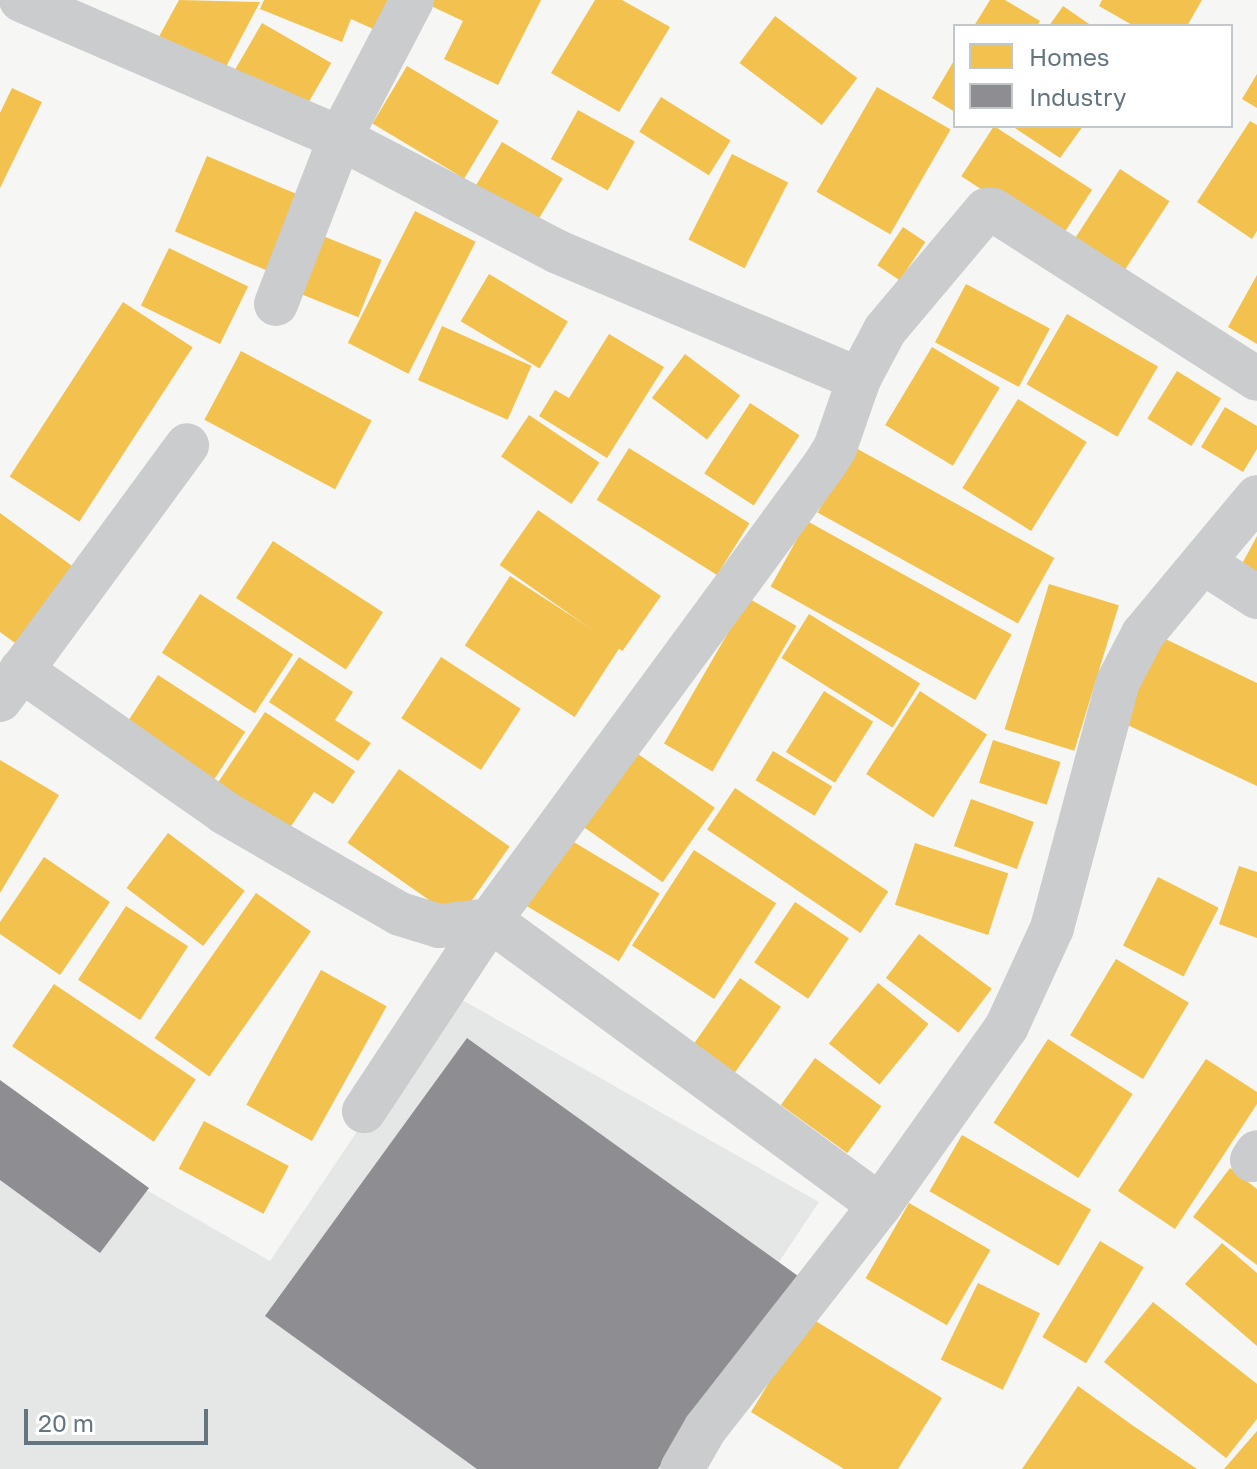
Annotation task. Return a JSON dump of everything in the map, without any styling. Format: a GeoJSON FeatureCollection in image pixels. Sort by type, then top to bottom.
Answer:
{"type":"FeatureCollection","features":[{"type":"Feature","properties":{"kind":"street"},"geometry":{"type":"LineString","coordinates":[[21,0],[340,138],[558,252],[859,379]]}},
{"type":"Feature","properties":{"kind":"street"},"geometry":{"type":"LineString","coordinates":[[276,304],[340,138],[412,0]]}},
{"type":"Feature","properties":{"kind":"street"},"geometry":{"type":"LineString","coordinates":[[364,1111],[490,920],[825,464],[835,448],[859,379],[885,330],[986,210],[993,210],[1257,379]]}},
{"type":"Feature","properties":{"kind":"street"},"geometry":{"type":"LineString","coordinates":[[187,445],[11,685],[400,914],[439,926],[490,920],[880,1205]]}},
{"type":"Feature","properties":{"kind":"street"},"geometry":{"type":"LineString","coordinates":[[682,1469],[705,1429],[880,1205],[1007,1026],[1052,928],[1118,682],[1143,634],[1257,497]]}},
{"type":"Feature","properties":{"kind":"street"},"geometry":{"type":"LineString","coordinates":[[1204,563],[1257,597]]}},
{"type":"Feature","properties":{"kind":"shaded area"},"geometry":{"type":"Polygon","coordinates":[[[450,993],[819,1202],[641,1469],[0,1469],[0,1106],[270,1261],[450,993]]]}},
{"type":"Feature","properties":{"kind":"building: Homes"},"geometry":{"type":"Polygon","coordinates":[[[179,0],[260,2],[220,78],[155,44],[179,0]]]}},
{"type":"Feature","properties":{"kind":"building: Homes"},"geometry":{"type":"Polygon","coordinates":[[[264,0],[392,0],[380,32],[351,19],[342,42],[260,9],[264,0]]]}},
{"type":"Feature","properties":{"kind":"building: Homes"},"geometry":{"type":"Polygon","coordinates":[[[432,0],[541,0],[498,85],[444,59],[463,21],[429,5],[432,0]]]}},
{"type":"Feature","properties":{"kind":"building: Homes"},"geometry":{"type":"Polygon","coordinates":[[[595,0],[622,0],[670,27],[619,112],[551,73],[595,0]]]}},
{"type":"Feature","properties":{"kind":"building: Homes"},"geometry":{"type":"Polygon","coordinates":[[[990,0],[1005,0],[1040,21],[1038,24],[975,24],[990,0]]]}},
{"type":"Feature","properties":{"kind":"building: Homes"},"geometry":{"type":"Polygon","coordinates":[[[1102,0],[1202,0],[1188,24],[1130,24],[1099,6],[1102,0]]]}},
{"type":"Feature","properties":{"kind":"building: Homes"},"geometry":{"type":"Polygon","coordinates":[[[1063,6],[1089,24],[1050,24],[1063,6]]]}},
{"type":"Feature","properties":{"kind":"building: Homes"},"geometry":{"type":"Polygon","coordinates":[[[775,16],[857,78],[822,125],[739,63],[775,16]]]}},
{"type":"Feature","properties":{"kind":"building: Homes"},"geometry":{"type":"Polygon","coordinates":[[[262,23],[331,63],[301,116],[232,76],[262,23]]]}},
{"type":"Feature","properties":{"kind":"building: Homes"},"geometry":{"type":"Polygon","coordinates":[[[953,62],[953,111],[932,98],[953,62]]]}},
{"type":"Feature","properties":{"kind":"building: Homes"},"geometry":{"type":"Polygon","coordinates":[[[407,66],[499,121],[464,179],[372,123],[407,66]]]}},
{"type":"Feature","properties":{"kind":"building: Homes"},"geometry":{"type":"Polygon","coordinates":[[[1257,74],[1257,108],[1242,99],[1257,74]]]}},
{"type":"Feature","properties":{"kind":"building: Homes"},"geometry":{"type":"Polygon","coordinates":[[[877,87],[951,130],[890,234],[816,192],[877,87]]]}},
{"type":"Feature","properties":{"kind":"building: Homes"},"geometry":{"type":"Polygon","coordinates":[[[12,88],[42,102],[0,188],[0,113],[12,88]]]}},
{"type":"Feature","properties":{"kind":"building: Homes"},"geometry":{"type":"Polygon","coordinates":[[[661,97],[731,140],[709,175],[639,132],[661,97]]]}},
{"type":"Feature","properties":{"kind":"building: Homes"},"geometry":{"type":"Polygon","coordinates":[[[578,110],[635,142],[608,190],[551,159],[578,110]]]}},
{"type":"Feature","properties":{"kind":"building: Homes"},"geometry":{"type":"Polygon","coordinates":[[[1250,121],[1257,125],[1257,231],[1252,239],[1197,202],[1250,121]]]}},
{"type":"Feature","properties":{"kind":"building: Homes"},"geometry":{"type":"Polygon","coordinates":[[[993,128],[1092,190],[1059,240],[961,176],[993,128]]]}},
{"type":"Feature","properties":{"kind":"building: Homes"},"geometry":{"type":"Polygon","coordinates":[[[1015,128],[1082,128],[1060,158],[1015,128]]]}},
{"type":"Feature","properties":{"kind":"building: Homes"},"geometry":{"type":"Polygon","coordinates":[[[502,142],[563,179],[532,229],[472,193],[502,142]]]}},
{"type":"Feature","properties":{"kind":"building: Homes"},"geometry":{"type":"Polygon","coordinates":[[[732,154],[788,183],[745,268],[688,240],[732,154]]]}},
{"type":"Feature","properties":{"kind":"building: Homes"},"geometry":{"type":"Polygon","coordinates":[[[207,156],[305,198],[273,273],[175,231],[207,156]]]}},
{"type":"Feature","properties":{"kind":"building: Homes"},"geometry":{"type":"Polygon","coordinates":[[[1120,169],[1169,201],[1118,281],[1068,249],[1120,169]]]}},
{"type":"Feature","properties":{"kind":"building: Homes"},"geometry":{"type":"Polygon","coordinates":[[[415,211],[476,242],[408,374],[348,343],[415,211]]]}},
{"type":"Feature","properties":{"kind":"building: Homes"},"geometry":{"type":"Polygon","coordinates":[[[903,227],[925,242],[900,280],[877,265],[903,227]]]}},
{"type":"Feature","properties":{"kind":"building: Homes"},"geometry":{"type":"Polygon","coordinates":[[[313,232],[382,260],[358,317],[290,289],[313,232]]]}},
{"type":"Feature","properties":{"kind":"building: Homes"},"geometry":{"type":"Polygon","coordinates":[[[169,248],[248,287],[220,344],[141,306],[169,248]]]}},
{"type":"Feature","properties":{"kind":"building: Homes"},"geometry":{"type":"Polygon","coordinates":[[[489,274],[568,321],[540,369],[461,321],[489,274]]]}},
{"type":"Feature","properties":{"kind":"building: Homes"},"geometry":{"type":"Polygon","coordinates":[[[1257,275],[1257,344],[1228,327],[1257,275]]]}},
{"type":"Feature","properties":{"kind":"building: Homes"},"geometry":{"type":"Polygon","coordinates":[[[966,284],[1050,329],[1019,387],[935,342],[966,284]]]}},
{"type":"Feature","properties":{"kind":"building: Homes"},"geometry":{"type":"Polygon","coordinates":[[[123,302],[193,347],[79,522],[10,476],[123,302]]]}},
{"type":"Feature","properties":{"kind":"building: Homes"},"geometry":{"type":"Polygon","coordinates":[[[1067,314],[1158,367],[1117,437],[1026,384],[1067,314]]]}},
{"type":"Feature","properties":{"kind":"building: Homes"},"geometry":{"type":"Polygon","coordinates":[[[442,326],[532,366],[508,420],[418,380],[442,326]]]}},
{"type":"Feature","properties":{"kind":"building: Homes"},"geometry":{"type":"Polygon","coordinates":[[[609,334],[664,367],[607,458],[539,416],[555,390],[569,398],[609,334]]]}},
{"type":"Feature","properties":{"kind":"building: Homes"},"geometry":{"type":"Polygon","coordinates":[[[932,347],[1000,388],[953,466],[885,425],[932,347]]]}},
{"type":"Feature","properties":{"kind":"building: Homes"},"geometry":{"type":"Polygon","coordinates":[[[241,351],[372,420],[335,489],[204,420],[241,351]]]}},
{"type":"Feature","properties":{"kind":"building: Homes"},"geometry":{"type":"Polygon","coordinates":[[[685,354],[740,396],[707,439],[652,398],[685,354]]]}},
{"type":"Feature","properties":{"kind":"building: Homes"},"geometry":{"type":"Polygon","coordinates":[[[1177,371],[1221,399],[1191,446],[1147,418],[1177,371]]]}},
{"type":"Feature","properties":{"kind":"building: Homes"},"geometry":{"type":"Polygon","coordinates":[[[1018,399],[1087,442],[1031,531],[962,488],[1018,399]]]}},
{"type":"Feature","properties":{"kind":"building: Homes"},"geometry":{"type":"Polygon","coordinates":[[[750,403],[799,435],[754,506],[704,473],[750,403]]]}},
{"type":"Feature","properties":{"kind":"building: Homes"},"geometry":{"type":"Polygon","coordinates":[[[1225,407],[1257,426],[1257,449],[1243,472],[1201,447],[1225,407]]]}},
{"type":"Feature","properties":{"kind":"building: Homes"},"geometry":{"type":"Polygon","coordinates":[[[529,415],[599,463],[572,504],[501,456],[529,415]]]}},
{"type":"Feature","properties":{"kind":"building: Homes"},"geometry":{"type":"Polygon","coordinates":[[[854,447],[1054,558],[1018,624],[818,513],[854,447]]]}},
{"type":"Feature","properties":{"kind":"building: Homes"},"geometry":{"type":"Polygon","coordinates":[[[629,448],[749,523],[717,575],[597,500],[629,448]]]}},
{"type":"Feature","properties":{"kind":"building: Homes"},"geometry":{"type":"Polygon","coordinates":[[[538,510],[661,596],[622,651],[500,565],[538,510]]]}},
{"type":"Feature","properties":{"kind":"building: Homes"},"geometry":{"type":"Polygon","coordinates":[[[0,513],[79,571],[22,648],[0,632],[0,513]]]}},
{"type":"Feature","properties":{"kind":"building: Homes"},"geometry":{"type":"Polygon","coordinates":[[[807,521],[1012,634],[975,700],[771,587],[807,521]]]}},
{"type":"Feature","properties":{"kind":"building: Homes"},"geometry":{"type":"Polygon","coordinates":[[[1257,536],[1257,586],[1236,575],[1257,536]]]}},
{"type":"Feature","properties":{"kind":"building: Homes"},"geometry":{"type":"Polygon","coordinates":[[[273,541],[383,612],[346,669],[236,598],[273,541]]]}},
{"type":"Feature","properties":{"kind":"building: Homes"},"geometry":{"type":"Polygon","coordinates":[[[510,576],[620,647],[575,717],[465,646],[510,576]]]}},
{"type":"Feature","properties":{"kind":"building: Homes"},"geometry":{"type":"Polygon","coordinates":[[[1049,584],[1119,605],[1074,751],[1005,729],[1049,584]]]}},
{"type":"Feature","properties":{"kind":"building: Homes"},"geometry":{"type":"Polygon","coordinates":[[[200,594],[293,654],[255,713],[162,653],[200,594]]]}},
{"type":"Feature","properties":{"kind":"building: Homes"},"geometry":{"type":"Polygon","coordinates":[[[748,598],[796,626],[712,771],[664,743],[748,598]]]}},
{"type":"Feature","properties":{"kind":"building: Homes"},"geometry":{"type":"Polygon","coordinates":[[[809,614],[920,683],[893,728],[781,658],[809,614]]]}},
{"type":"Feature","properties":{"kind":"building: Homes"},"geometry":{"type":"Polygon","coordinates":[[[1155,634],[1257,683],[1257,786],[1115,719],[1155,634]]]}},
{"type":"Feature","properties":{"kind":"building: Homes"},"geometry":{"type":"Polygon","coordinates":[[[299,657],[353,692],[335,720],[371,743],[358,761],[269,702],[299,657]]]}},
{"type":"Feature","properties":{"kind":"building: Homes"},"geometry":{"type":"Polygon","coordinates":[[[441,657],[521,709],[481,770],[401,718],[441,657]]]}},
{"type":"Feature","properties":{"kind":"building: Homes"},"geometry":{"type":"Polygon","coordinates":[[[158,675],[245,732],[209,788],[122,731],[158,675]]]}},
{"type":"Feature","properties":{"kind":"building: Homes"},"geometry":{"type":"Polygon","coordinates":[[[824,691],[873,722],[835,783],[786,752],[824,691]]]}},
{"type":"Feature","properties":{"kind":"building: Homes"},"geometry":{"type":"Polygon","coordinates":[[[920,691],[987,735],[933,818],[866,774],[920,691]]]}},
{"type":"Feature","properties":{"kind":"building: Homes"},"geometry":{"type":"Polygon","coordinates":[[[265,712],[355,771],[333,804],[314,792],[283,838],[213,790],[265,712]]]}},
{"type":"Feature","properties":{"kind":"building: Homes"},"geometry":{"type":"Polygon","coordinates":[[[993,740],[1061,762],[1047,805],[979,783],[993,740]]]}},
{"type":"Feature","properties":{"kind":"building: Homes"},"geometry":{"type":"Polygon","coordinates":[[[628,747],[715,808],[663,882],[576,822],[628,747]]]}},
{"type":"Feature","properties":{"kind":"building: Homes"},"geometry":{"type":"Polygon","coordinates":[[[773,751],[832,787],[815,816],[755,780],[773,751]]]}},
{"type":"Feature","properties":{"kind":"building: Homes"},"geometry":{"type":"Polygon","coordinates":[[[0,760],[59,795],[0,893],[0,760]]]}},
{"type":"Feature","properties":{"kind":"building: Homes"},"geometry":{"type":"Polygon","coordinates":[[[399,769],[510,846],[458,920],[347,843],[399,769]]]}},
{"type":"Feature","properties":{"kind":"building: Homes"},"geometry":{"type":"Polygon","coordinates":[[[735,788],[888,891],[860,933],[707,829],[735,788]]]}},
{"type":"Feature","properties":{"kind":"building: Homes"},"geometry":{"type":"Polygon","coordinates":[[[971,799],[1034,822],[1017,869],[954,846],[971,799]]]}},
{"type":"Feature","properties":{"kind":"building: Homes"},"geometry":{"type":"Polygon","coordinates":[[[168,833],[245,891],[203,946],[126,888],[168,833]]]}},
{"type":"Feature","properties":{"kind":"building: Homes"},"geometry":{"type":"Polygon","coordinates":[[[567,838],[660,894],[619,961],[526,906],[567,838]]]}},
{"type":"Feature","properties":{"kind":"building: Homes"},"geometry":{"type":"Polygon","coordinates":[[[915,843],[1008,873],[988,935],[895,905],[915,843]]]}},
{"type":"Feature","properties":{"kind":"building: Homes"},"geometry":{"type":"Polygon","coordinates":[[[694,850],[776,903],[714,999],[632,946],[694,850]]]}},
{"type":"Feature","properties":{"kind":"building: Homes"},"geometry":{"type":"Polygon","coordinates":[[[44,857],[110,902],[60,975],[0,934],[0,922],[44,857]]]}},
{"type":"Feature","properties":{"kind":"building: Homes"},"geometry":{"type":"Polygon","coordinates":[[[1239,866],[1257,872],[1257,938],[1219,924],[1239,866]]]}},
{"type":"Feature","properties":{"kind":"building: Homes"},"geometry":{"type":"Polygon","coordinates":[[[1158,877],[1219,908],[1184,976],[1123,946],[1158,877]]]}},
{"type":"Feature","properties":{"kind":"building: Homes"},"geometry":{"type":"Polygon","coordinates":[[[256,893],[311,931],[209,1076],[154,1038],[256,893]]]}},
{"type":"Feature","properties":{"kind":"building: Homes"},"geometry":{"type":"Polygon","coordinates":[[[795,902],[849,938],[808,999],[754,963],[795,902]]]}},
{"type":"Feature","properties":{"kind":"building: Homes"},"geometry":{"type":"Polygon","coordinates":[[[126,906],[188,946],[140,1020],[78,980],[126,906]]]}},
{"type":"Feature","properties":{"kind":"building: Homes"},"geometry":{"type":"Polygon","coordinates":[[[919,934],[992,989],[959,1033],[886,978],[919,934]]]}},
{"type":"Feature","properties":{"kind":"building: Homes"},"geometry":{"type":"Polygon","coordinates":[[[1116,959],[1189,1003],[1143,1079],[1070,1035],[1116,959]]]}},
{"type":"Feature","properties":{"kind":"building: Homes"},"geometry":{"type":"Polygon","coordinates":[[[321,970],[387,1006],[312,1141],[246,1105],[321,970]]]}},
{"type":"Feature","properties":{"kind":"building: Homes"},"geometry":{"type":"Polygon","coordinates":[[[740,978],[781,1007],[728,1082],[687,1053],[740,978]]]}},
{"type":"Feature","properties":{"kind":"building: Homes"},"geometry":{"type":"Polygon","coordinates":[[[878,983],[929,1024],[879,1085],[829,1044],[878,983]]]}},
{"type":"Feature","properties":{"kind":"building: Homes"},"geometry":{"type":"Polygon","coordinates":[[[54,984],[196,1080],[154,1142],[12,1046],[54,984]]]}},
{"type":"Feature","properties":{"kind":"building: Homes"},"geometry":{"type":"Polygon","coordinates":[[[1048,1039],[1133,1094],[1078,1178],[994,1123],[1048,1039]]]}},
{"type":"Feature","properties":{"kind":"building: Homes"},"geometry":{"type":"Polygon","coordinates":[[[815,1058],[881,1106],[847,1153],[781,1105],[815,1058]]]}},
{"type":"Feature","properties":{"kind":"building: Homes"},"geometry":{"type":"Polygon","coordinates":[[[1206,1059],[1257,1092],[1257,1104],[1175,1229],[1118,1191],[1206,1059]]]}},
{"type":"Feature","properties":{"kind":"building: Homes"},"geometry":{"type":"Polygon","coordinates":[[[204,1121],[289,1166],[263,1214],[179,1169],[204,1121]]]}},
{"type":"Feature","properties":{"kind":"building: Homes"},"geometry":{"type":"Polygon","coordinates":[[[962,1135],[1091,1210],[1059,1266],[930,1191],[962,1135]]]}},
{"type":"Feature","properties":{"kind":"building: Homes"},"geometry":{"type":"Polygon","coordinates":[[[1230,1168],[1257,1189],[1257,1265],[1193,1217],[1230,1168]]]}},
{"type":"Feature","properties":{"kind":"building: Homes"},"geometry":{"type":"Polygon","coordinates":[[[909,1203],[990,1250],[947,1325],[866,1278],[909,1203]]]}},
{"type":"Feature","properties":{"kind":"building: Homes"},"geometry":{"type":"Polygon","coordinates":[[[1100,1241],[1144,1267],[1086,1363],[1042,1337],[1100,1241]]]}},
{"type":"Feature","properties":{"kind":"building: Homes"},"geometry":{"type":"Polygon","coordinates":[[[1222,1243],[1257,1273],[1257,1346],[1185,1284],[1222,1243]]]}},
{"type":"Feature","properties":{"kind":"building: Homes"},"geometry":{"type":"Polygon","coordinates":[[[978,1283],[1040,1313],[1003,1390],[941,1359],[978,1283]]]}},
{"type":"Feature","properties":{"kind":"building: Homes"},"geometry":{"type":"Polygon","coordinates":[[[1153,1302],[1257,1384],[1257,1419],[1226,1458],[1104,1362],[1153,1302]]]}},
{"type":"Feature","properties":{"kind":"building: Homes"},"geometry":{"type":"Polygon","coordinates":[[[809,1317],[942,1398],[898,1469],[844,1469],[751,1412],[809,1317]]]}},
{"type":"Feature","properties":{"kind":"building: Homes"},"geometry":{"type":"Polygon","coordinates":[[[1078,1386],[1132,1425],[1197,1469],[1022,1469],[1078,1386]]]}},
{"type":"Feature","properties":{"kind":"building: Homes"},"geometry":{"type":"Polygon","coordinates":[[[1257,1431],[1257,1469],[1224,1469],[1257,1431]]]}},
{"type":"Feature","properties":{"kind":"building: Industry"},"geometry":{"type":"Polygon","coordinates":[[[467,1038],[798,1276],[658,1469],[477,1469],[265,1316],[467,1038]]]}},
{"type":"Feature","properties":{"kind":"building: Industry"},"geometry":{"type":"Polygon","coordinates":[[[0,1080],[149,1188],[100,1253],[0,1180],[0,1080]]]}}]}
